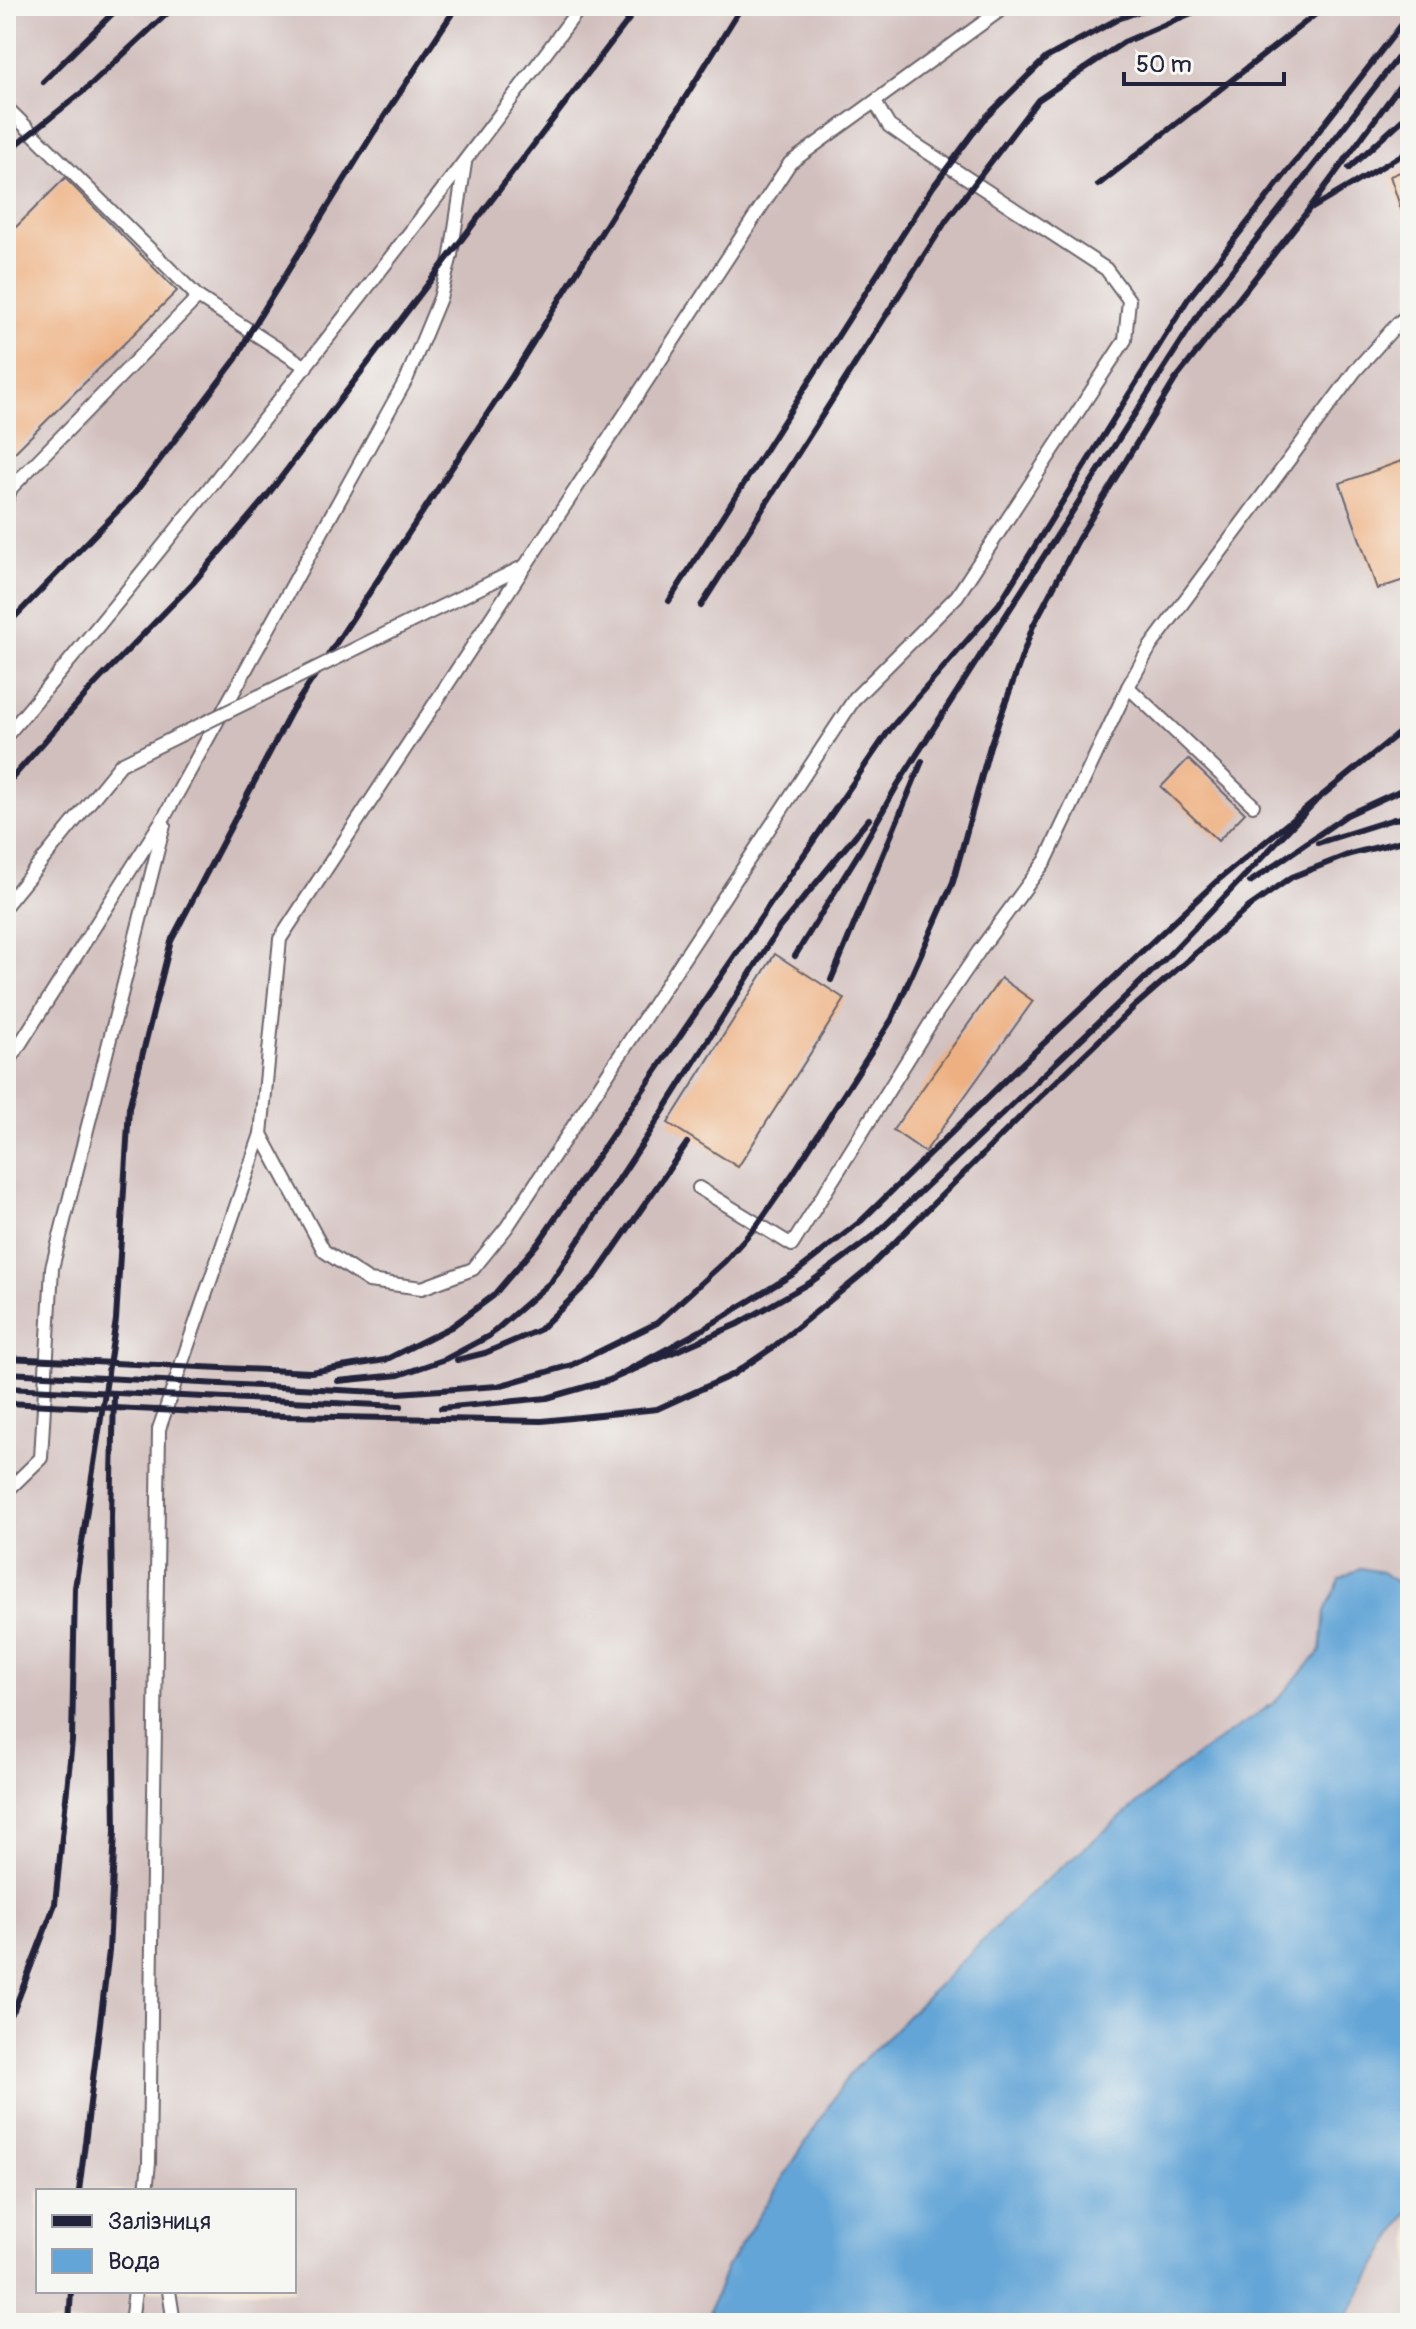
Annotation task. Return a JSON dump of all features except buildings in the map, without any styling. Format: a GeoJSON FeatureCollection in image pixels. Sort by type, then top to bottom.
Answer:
{"type":"FeatureCollection","features":[{"type":"Feature","properties":{"kind":"lane"},"geometry":{"type":"LineString","coordinates":[[6,736],[86,644],[306,367],[465,163],[581,6]]}},
{"type":"Feature","properties":{"kind":"lane"},"geometry":{"type":"LineString","coordinates":[[146,2189],[159,1429],[261,1134],[280,939],[790,163],[1006,6]]}},
{"type":"Feature","properties":{"kind":"lane"},"geometry":{"type":"LineString","coordinates":[[261,1134],[324,1251],[369,1281],[422,1288],[473,1269],[507,1227],[855,698],[957,596],[1125,340],[1129,300],[1106,269],[889,126],[875,102]]}},
{"type":"Feature","properties":{"kind":"lane"},"geometry":{"type":"LineString","coordinates":[[6,107],[198,297],[306,367]]}},
{"type":"Feature","properties":{"kind":"lane"},"geometry":{"type":"LineString","coordinates":[[6,1066],[166,814],[407,378],[440,298],[451,255],[465,163]]}},
{"type":"Feature","properties":{"kind":"lane"},"geometry":{"type":"LineString","coordinates":[[6,501],[11,488],[198,297]]}},
{"type":"Feature","properties":{"kind":"lane"},"geometry":{"type":"LineString","coordinates":[[699,1188],[792,1245],[938,1011],[1046,860],[1150,647],[1355,371],[1410,314]]}},
{"type":"Feature","properties":{"kind":"lane"},"geometry":{"type":"LineString","coordinates":[[6,905],[121,764],[525,566]]}},
{"type":"Feature","properties":{"kind":"lane"},"geometry":{"type":"LineString","coordinates":[[1128,687],[1253,805]]}},
{"type":"Feature","properties":{"kind":"lane"},"geometry":{"type":"LineString","coordinates":[[6,1492],[41,1458],[52,1268],[166,814]]}},
{"type":"Feature","properties":{"kind":"lane"},"geometry":{"type":"LineString","coordinates":[[149,2163],[153,2189]]}},
{"type":"Feature","properties":{"kind":"lane"},"geometry":{"type":"LineString","coordinates":[[131,2323],[135,2293]]}},
{"type":"Feature","properties":{"kind":"lane"},"geometry":{"type":"LineString","coordinates":[[169,2293],[174,2323]]}},
{"type":"Feature","properties":{"kind":"shaded area"},"geometry":{"type":"Polygon","coordinates":[[[6,6],[1410,6],[1410,2323],[6,2323],[6,6]]]}},
{"type":"Feature","properties":{"kind":"water"},"geometry":{"type":"Polygon","coordinates":[[[1360,1568],[1382,1572],[1410,1592],[1410,2208],[1343,2323],[708,2323],[707,2317],[727,2266],[848,2076],[1023,1900],[1179,1768],[1275,1702],[1321,1651],[1325,1611],[1340,1580],[1360,1568]]]}},
{"type":"Feature","properties":{"kind":"railway"},"geometry":{"type":"LineString","coordinates":[[43,82],[120,6]]}},
{"type":"Feature","properties":{"kind":"railway"},"geometry":{"type":"LineString","coordinates":[[6,153],[85,90],[175,6]]}},
{"type":"Feature","properties":{"kind":"railway"},"geometry":{"type":"LineString","coordinates":[[6,626],[134,494],[236,359],[374,132],[457,6]]}},
{"type":"Feature","properties":{"kind":"railway"},"geometry":{"type":"LineString","coordinates":[[6,785],[95,684],[193,583],[267,496],[639,6]]}},
{"type":"Feature","properties":{"kind":"railway"},"geometry":{"type":"LineString","coordinates":[[6,2019],[14,2010],[55,1904],[72,1741],[75,1588],[116,1320],[129,1108],[171,941],[292,710],[511,378],[742,6]]}},
{"type":"Feature","properties":{"kind":"railway"},"geometry":{"type":"LineString","coordinates":[[669,601],[933,187],[983,120],[1046,58],[1118,19],[1154,6]]}},
{"type":"Feature","properties":{"kind":"railway"},"geometry":{"type":"LineString","coordinates":[[701,606],[946,221],[1038,100],[1124,42],[1208,6]]}},
{"type":"Feature","properties":{"kind":"railway"},"geometry":{"type":"LineString","coordinates":[[1098,185],[1326,6]]}},
{"type":"Feature","properties":{"kind":"railway"},"geometry":{"type":"LineString","coordinates":[[6,1358],[311,1372],[385,1360],[451,1327],[493,1296],[539,1242],[890,729],[999,604],[1188,299],[1410,14]]}},
{"type":"Feature","properties":{"kind":"railway"},"geometry":{"type":"LineString","coordinates":[[795,956],[898,784],[1202,309],[1410,42]]}},
{"type":"Feature","properties":{"kind":"railway"},"geometry":{"type":"LineString","coordinates":[[6,1373],[398,1393],[498,1386],[572,1365],[657,1323],[725,1261],[758,1224],[792,1175],[892,1019],[953,882],[990,746],[1033,626],[1079,538],[1175,380],[1306,213],[1410,72]]}},
{"type":"Feature","properties":{"kind":"railway"},"geometry":{"type":"LineString","coordinates":[[1349,168],[1410,113]]}},
{"type":"Feature","properties":{"kind":"railway"},"geometry":{"type":"LineString","coordinates":[[1314,207],[1410,150]]}},
{"type":"Feature","properties":{"kind":"railway"},"geometry":{"type":"LineString","coordinates":[[1315,802],[1164,960],[875,1235],[811,1282],[738,1324],[610,1380],[700,1331],[795,1273],[861,1221],[1025,1061],[1217,881],[1410,724]]}},
{"type":"Feature","properties":{"kind":"railway"},"geometry":{"type":"LineString","coordinates":[[831,980],[922,761]]}},
{"type":"Feature","properties":{"kind":"railway"},"geometry":{"type":"LineString","coordinates":[[1250,882],[1347,815],[1410,786]]}},
{"type":"Feature","properties":{"kind":"railway"},"geometry":{"type":"LineString","coordinates":[[1318,843],[1394,819],[1410,817]]}},
{"type":"Feature","properties":{"kind":"railway"},"geometry":{"type":"LineString","coordinates":[[338,1381],[399,1375],[446,1359],[489,1336],[552,1281],[779,928],[869,819]]}},
{"type":"Feature","properties":{"kind":"railway"},"geometry":{"type":"LineString","coordinates":[[6,1403],[285,1416],[542,1421],[657,1409],[732,1375],[772,1348],[866,1271],[1135,1006],[1249,907],[1292,877],[1350,854],[1410,839]]}},
{"type":"Feature","properties":{"kind":"railway"},"geometry":{"type":"LineString","coordinates":[[457,1360],[485,1353],[539,1330],[596,1275],[687,1143]]}},
{"type":"Feature","properties":{"kind":"railway"},"geometry":{"type":"LineString","coordinates":[[441,1408],[547,1398],[610,1380]]}},
{"type":"Feature","properties":{"kind":"railway"},"geometry":{"type":"LineString","coordinates":[[6,1388],[401,1406]]}},
{"type":"Feature","properties":{"kind":"railway"},"geometry":{"type":"LineString","coordinates":[[79,2189],[109,1951],[115,1831],[111,1517],[114,1396]]}},
{"type":"Feature","properties":{"kind":"railway"},"geometry":{"type":"LineString","coordinates":[[69,2323],[71,2293]]}}]}
